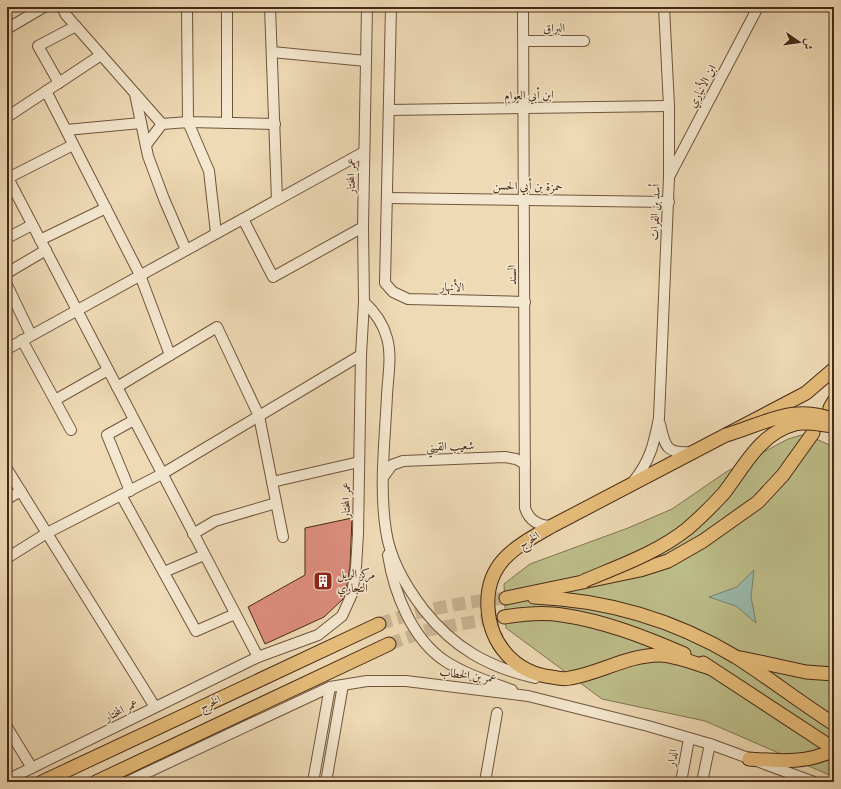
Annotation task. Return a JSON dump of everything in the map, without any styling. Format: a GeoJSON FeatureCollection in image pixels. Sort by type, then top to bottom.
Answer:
{"type":"FeatureCollection","features":[{"type":"Feature","properties":{"kind":"main road","name":"الخرج"},"geometry":{"type":"LineString","coordinates":[[710,668],[662,655],[638,657],[568,679],[538,674],[516,663],[498,644],[491,628],[488,615],[489,588],[499,564],[518,546],[552,526],[806,393],[834,369]]}},
{"type":"Feature","properties":{"kind":"main road"},"geometry":{"type":"LineString","coordinates":[[726,435],[795,413],[819,414],[834,420]]}},
{"type":"Feature","properties":{"kind":"main road"},"geometry":{"type":"LineString","coordinates":[[584,581],[664,545],[686,530],[705,513],[724,492],[758,448],[772,434],[795,424],[810,423],[834,426]]}},
{"type":"Feature","properties":{"kind":"main road"},"geometry":{"type":"LineString","coordinates":[[814,433],[783,475],[758,502],[703,541],[668,561],[640,570],[506,598],[530,596],[564,598],[605,604],[642,614],[682,629],[736,657],[796,700],[834,724]]}},
{"type":"Feature","properties":{"kind":"main road"},"geometry":{"type":"LineString","coordinates":[[504,617],[561,615],[611,626],[654,641],[697,660],[834,749]]}},
{"type":"Feature","properties":{"kind":"main road","name":"الخرج"},"geometry":{"type":"LineString","coordinates":[[42,782],[379,624]]}},
{"type":"Feature","properties":{"kind":"main road","name":"الخرج"},"geometry":{"type":"LineString","coordinates":[[96,782],[389,644]]}},
{"type":"Feature","properties":{"kind":"main road"},"geometry":{"type":"LineString","coordinates":[[736,657],[806,672],[834,674]]}},
{"type":"Feature","properties":{"kind":"main road"},"geometry":{"type":"LineString","coordinates":[[749,758],[790,761],[807,759],[834,749]]}},
{"type":"Feature","properties":{"kind":"street"},"geometry":{"type":"LineString","coordinates":[[10,27],[44,7]]}},
{"type":"Feature","properties":{"kind":"street"},"geometry":{"type":"LineString","coordinates":[[187,7],[188,122],[209,171],[216,233]]}},
{"type":"Feature","properties":{"kind":"street"},"geometry":{"type":"LineString","coordinates":[[227,7],[227,123]]}},
{"type":"Feature","properties":{"kind":"street"},"geometry":{"type":"LineString","coordinates":[[270,7],[277,200]]}},
{"type":"Feature","properties":{"kind":"street","name":"عمر المختار"},"geometry":{"type":"LineString","coordinates":[[7,780],[258,657],[318,635],[342,616],[352,594],[356,568],[361,355],[364,302],[363,227],[367,7]]}},
{"type":"Feature","properties":{"kind":"street"},"geometry":{"type":"LineString","coordinates":[[387,198],[391,7]]}},
{"type":"Feature","properties":{"kind":"street","name":"السند"},"geometry":{"type":"LineString","coordinates":[[523,7],[525,508],[527,513],[538,524],[552,526]]}},
{"type":"Feature","properties":{"kind":"street","name":"أسد بن الفرات"},"geometry":{"type":"LineString","coordinates":[[632,484],[642,472],[654,447],[659,418],[669,177],[669,106],[664,7]]}},
{"type":"Feature","properties":{"kind":"street","name":"ابن الأنباري"},"geometry":{"type":"LineString","coordinates":[[669,177],[758,7]]}},
{"type":"Feature","properties":{"kind":"street"},"geometry":{"type":"LineString","coordinates":[[66,10],[76,26],[162,124]]}},
{"type":"Feature","properties":{"kind":"street"},"geometry":{"type":"LineString","coordinates":[[59,83],[38,46],[76,26]]}},
{"type":"Feature","properties":{"kind":"street","name":"البراق"},"geometry":{"type":"LineString","coordinates":[[524,41],[584,41]]}},
{"type":"Feature","properties":{"kind":"street"},"geometry":{"type":"LineString","coordinates":[[272,52],[366,61]]}},
{"type":"Feature","properties":{"kind":"street"},"geometry":{"type":"LineString","coordinates":[[7,117],[102,55]]}},
{"type":"Feature","properties":{"kind":"street"},"geometry":{"type":"LineString","coordinates":[[46,91],[140,275],[170,355]]}},
{"type":"Feature","properties":{"kind":"street"},"geometry":{"type":"LineString","coordinates":[[135,94],[146,145],[164,199],[186,250]]}},
{"type":"Feature","properties":{"kind":"street","name":"ابن أبي العوام"},"geometry":{"type":"LineString","coordinates":[[389,110],[669,106]]}},
{"type":"Feature","properties":{"kind":"street"},"geometry":{"type":"LineString","coordinates":[[146,145],[162,124],[188,122],[274,124]]}},
{"type":"Feature","properties":{"kind":"street"},"geometry":{"type":"LineString","coordinates":[[66,130],[141,123]]}},
{"type":"Feature","properties":{"kind":"street"},"geometry":{"type":"LineString","coordinates":[[74,145],[8,177],[11,194],[32,225],[46,250],[258,657]]}},
{"type":"Feature","properties":{"kind":"street"},"geometry":{"type":"LineString","coordinates":[[7,349],[364,152]]}},
{"type":"Feature","properties":{"kind":"street","name":"حمزة بن أبي الحسن"},"geometry":{"type":"LineString","coordinates":[[387,198],[668,202]]}},
{"type":"Feature","properties":{"kind":"street","name":"الأنهار"},"geometry":{"type":"LineString","coordinates":[[387,198],[385,283],[393,292],[408,299],[525,302]]}},
{"type":"Feature","properties":{"kind":"street"},"geometry":{"type":"LineString","coordinates":[[40,240],[106,208]]}},
{"type":"Feature","properties":{"kind":"street"},"geometry":{"type":"LineString","coordinates":[[243,219],[273,277],[363,227]]}},
{"type":"Feature","properties":{"kind":"street"},"geometry":{"type":"LineString","coordinates":[[7,238],[32,225]]}},
{"type":"Feature","properties":{"kind":"street"},"geometry":{"type":"LineString","coordinates":[[7,272],[46,250]]}},
{"type":"Feature","properties":{"kind":"street"},"geometry":{"type":"LineString","coordinates":[[7,285],[31,335]]}},
{"type":"Feature","properties":{"kind":"street"},"geometry":{"type":"LineString","coordinates":[[364,302],[381,322],[389,346],[383,480],[386,532],[390,564],[399,596],[412,622],[429,647],[453,666],[528,696]]}},
{"type":"Feature","properties":{"kind":"street"},"geometry":{"type":"LineString","coordinates":[[117,387],[217,327],[259,416],[283,537]]}},
{"type":"Feature","properties":{"kind":"street"},"geometry":{"type":"LineString","coordinates":[[22,340],[71,430]]}},
{"type":"Feature","properties":{"kind":"street"},"geometry":{"type":"LineString","coordinates":[[7,558],[47,534],[162,474],[361,355]]}},
{"type":"Feature","properties":{"kind":"street"},"geometry":{"type":"LineString","coordinates":[[55,400],[108,370]]}},
{"type":"Feature","properties":{"kind":"street","name":"أسد بن الفرات"},"geometry":{"type":"LineString","coordinates":[[659,418],[664,442],[667,447],[673,452],[694,452]]}},
{"type":"Feature","properties":{"kind":"street"},"geometry":{"type":"LineString","coordinates":[[134,420],[107,435],[126,493],[164,572],[196,631],[236,614]]}},
{"type":"Feature","properties":{"kind":"street","name":"شعيب القيني"},"geometry":{"type":"LineString","coordinates":[[383,480],[389,468],[403,461],[505,457],[516,459],[526,464]]}},
{"type":"Feature","properties":{"kind":"street"},"geometry":{"type":"LineString","coordinates":[[272,482],[359,462]]}},
{"type":"Feature","properties":{"kind":"street"},"geometry":{"type":"LineString","coordinates":[[7,469],[155,707]]}},
{"type":"Feature","properties":{"kind":"street"},"geometry":{"type":"LineString","coordinates":[[7,498],[21,491]]}},
{"type":"Feature","properties":{"kind":"street"},"geometry":{"type":"LineString","coordinates":[[193,534],[215,522],[276,503]]}},
{"type":"Feature","properties":{"kind":"street"},"geometry":{"type":"LineString","coordinates":[[386,532],[396,562],[411,592],[430,618],[456,644],[479,658],[510,671],[544,680],[568,679]]}},
{"type":"Feature","properties":{"kind":"street"},"geometry":{"type":"LineString","coordinates":[[164,572],[204,554]]}},
{"type":"Feature","properties":{"kind":"street","name":"عمر بن الخطاب"},"geometry":{"type":"LineString","coordinates":[[127,782],[330,687],[367,680],[406,681],[528,696],[648,726],[710,744],[814,782]]}},
{"type":"Feature","properties":{"kind":"street"},"geometry":{"type":"LineString","coordinates":[[326,782],[343,685]]}},
{"type":"Feature","properties":{"kind":"street"},"geometry":{"type":"LineString","coordinates":[[313,782],[330,687]]}},
{"type":"Feature","properties":{"kind":"street"},"geometry":{"type":"LineString","coordinates":[[485,782],[497,713]]}},
{"type":"Feature","properties":{"kind":"street"},"geometry":{"type":"LineString","coordinates":[[7,727],[32,768]]}},
{"type":"Feature","properties":{"kind":"street","name":"الدار"},"geometry":{"type":"LineString","coordinates":[[682,782],[689,738]]}},
{"type":"Feature","properties":{"kind":"street"},"geometry":{"type":"LineString","coordinates":[[702,782],[710,744]]}},
{"type":"Feature","properties":{"kind":"green space"},"geometry":{"type":"Polygon","coordinates":[[[805,434],[834,447],[834,777],[705,721],[602,699],[506,628],[504,584],[530,564],[628,528],[672,509],[726,472],[788,439],[805,434]]]}},
{"type":"Feature","properties":{"kind":"shaded area"},"geometry":{"type":"Polygon","coordinates":[[[754,570],[751,597],[756,623],[736,606],[709,597],[737,587],[754,570]]]}},
{"type":"Feature","properties":{"kind":"building","name":"مركز الريل التجاري"},"geometry":{"type":"Polygon","coordinates":[[[352,518],[350,566],[346,592],[343,599],[324,617],[265,644],[248,607],[305,575],[305,528],[352,518]]]}},
{"type":"Feature","properties":{"kind":"tunnel"},"geometry":{"type":"LineString","coordinates":[[379,624],[442,607],[506,598]]}},
{"type":"Feature","properties":{"kind":"tunnel"},"geometry":{"type":"LineString","coordinates":[[389,644],[428,630],[500,617]]}},
{"type":"Feature","properties":{"kind":"place","name":"مركز الريل التجاري"},"geometry":{"type":"Point","coordinates":[323,581]}}]}
